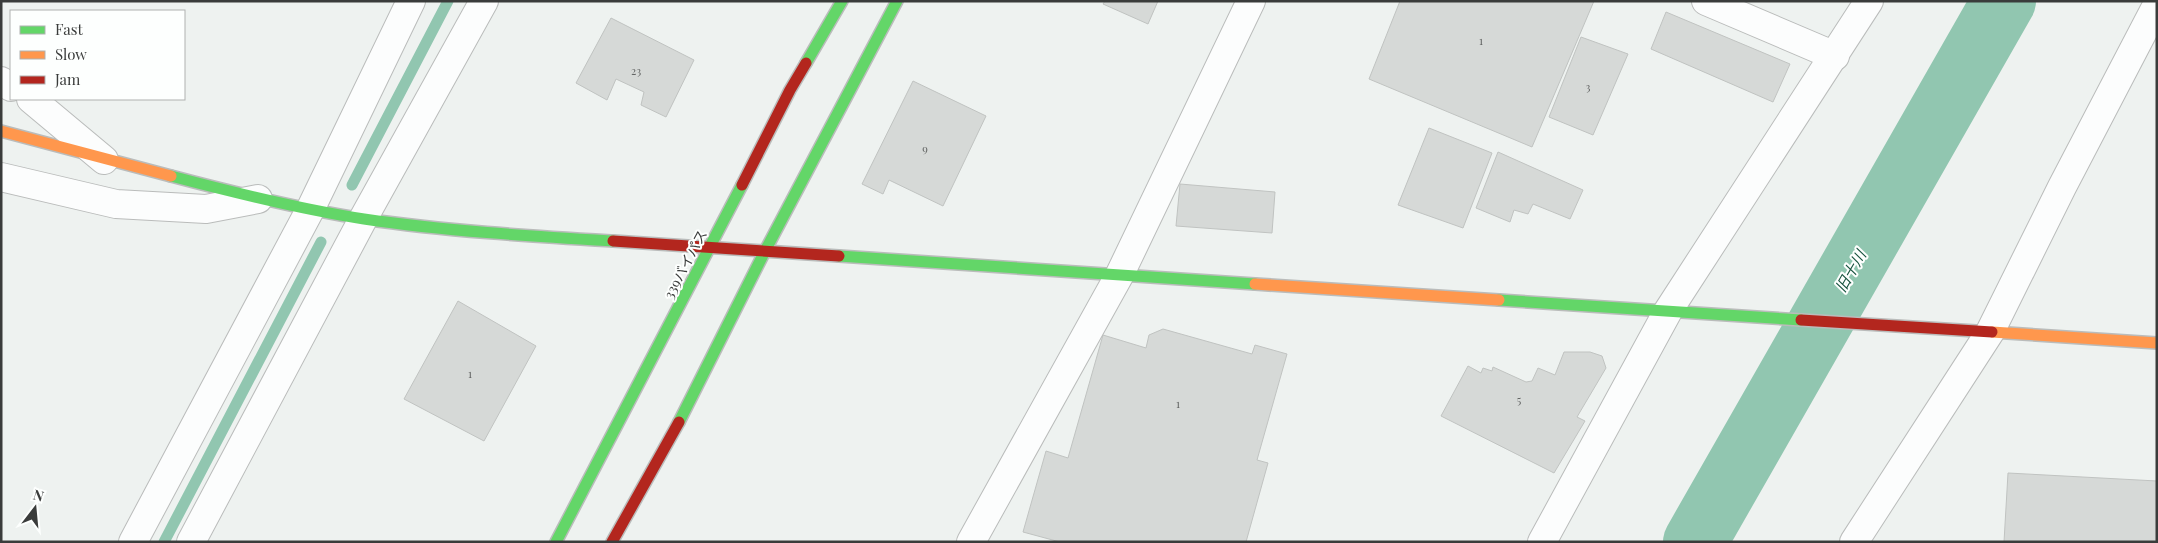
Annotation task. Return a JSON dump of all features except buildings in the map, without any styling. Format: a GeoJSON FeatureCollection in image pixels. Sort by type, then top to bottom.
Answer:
{"type":"FeatureCollection","features":[{"type":"Feature","properties":{"kind":"street"},"geometry":{"type":"LineString","coordinates":[[133,542],[310,208],[411,1]]}},
{"type":"Feature","properties":{"kind":"street"},"geometry":{"type":"LineString","coordinates":[[191,542],[363,218],[484,1]]}},
{"type":"Feature","properties":{"kind":"street","name":"339バイパス"},"geometry":{"type":"LineString","coordinates":[[556,542],[711,248],[790,90],[842,1]]}},
{"type":"Feature","properties":{"kind":"street"},"geometry":{"type":"LineString","coordinates":[[612,542],[679,422],[765,251],[897,1]]}},
{"type":"Feature","properties":{"kind":"street"},"geometry":{"type":"LineString","coordinates":[[972,542],[1120,274],[1251,1]]}},
{"type":"Feature","properties":{"kind":"street"},"geometry":{"type":"LineString","coordinates":[[1706,1],[1835,56]]}},
{"type":"Feature","properties":{"kind":"street"},"geometry":{"type":"LineString","coordinates":[[1542,542],[1668,311],[1869,1]]}},
{"type":"Feature","properties":{"kind":"street"},"geometry":{"type":"LineString","coordinates":[[1854,542],[1990,332],[2153,20]]}},
{"type":"Feature","properties":{"kind":"street"},"geometry":{"type":"LineString","coordinates":[[32,100],[104,160]]}},
{"type":"Feature","properties":{"kind":"street"},"geometry":{"type":"LineString","coordinates":[[1,131],[104,160],[258,199],[363,218],[473,232],[2157,343]]}},
{"type":"Feature","properties":{"kind":"street"},"geometry":{"type":"LineString","coordinates":[[1,177],[116,204],[206,209],[258,199]]}},
{"type":"Feature","properties":{"kind":"waterway"},"geometry":{"type":"LineString","coordinates":[[352,185],[448,1]]}},
{"type":"Feature","properties":{"kind":"waterway","name":"旧十川"},"geometry":{"type":"LineString","coordinates":[[1695,542],[2004,1]]}},
{"type":"Feature","properties":{"kind":"waterway"},"geometry":{"type":"LineString","coordinates":[[164,542],[321,242]]}},
{"type":"Feature","properties":{"kind":"traffic: fast"},"geometry":{"type":"LineString","coordinates":[[806,63],[842,1]]}},
{"type":"Feature","properties":{"kind":"traffic: fast"},"geometry":{"type":"LineString","coordinates":[[679,422],[765,251],[897,1]]}},
{"type":"Feature","properties":{"kind":"traffic: fast"},"geometry":{"type":"LineString","coordinates":[[171,176],[267,200],[364,219],[457,230],[613,241]]}},
{"type":"Feature","properties":{"kind":"traffic: fast"},"geometry":{"type":"LineString","coordinates":[[556,542],[742,185]]}},
{"type":"Feature","properties":{"kind":"traffic: fast"},"geometry":{"type":"LineString","coordinates":[[839,256],[1255,284]]}},
{"type":"Feature","properties":{"kind":"traffic: fast"},"geometry":{"type":"LineString","coordinates":[[1499,300],[1801,320]]}},
{"type":"Feature","properties":{"kind":"traffic: slow"},"geometry":{"type":"LineString","coordinates":[[1,131],[171,176]]}},
{"type":"Feature","properties":{"kind":"traffic: slow"},"geometry":{"type":"LineString","coordinates":[[1255,284],[1499,300]]}},
{"type":"Feature","properties":{"kind":"traffic: slow"},"geometry":{"type":"LineString","coordinates":[[1992,332],[2157,343]]}},
{"type":"Feature","properties":{"kind":"traffic: jam"},"geometry":{"type":"LineString","coordinates":[[742,185],[790,90],[806,63]]}},
{"type":"Feature","properties":{"kind":"traffic: jam"},"geometry":{"type":"LineString","coordinates":[[613,241],[839,256]]}},
{"type":"Feature","properties":{"kind":"traffic: jam"},"geometry":{"type":"LineString","coordinates":[[1801,320],[1992,332]]}},
{"type":"Feature","properties":{"kind":"traffic: jam"},"geometry":{"type":"LineString","coordinates":[[612,542],[679,422]]}}]}
